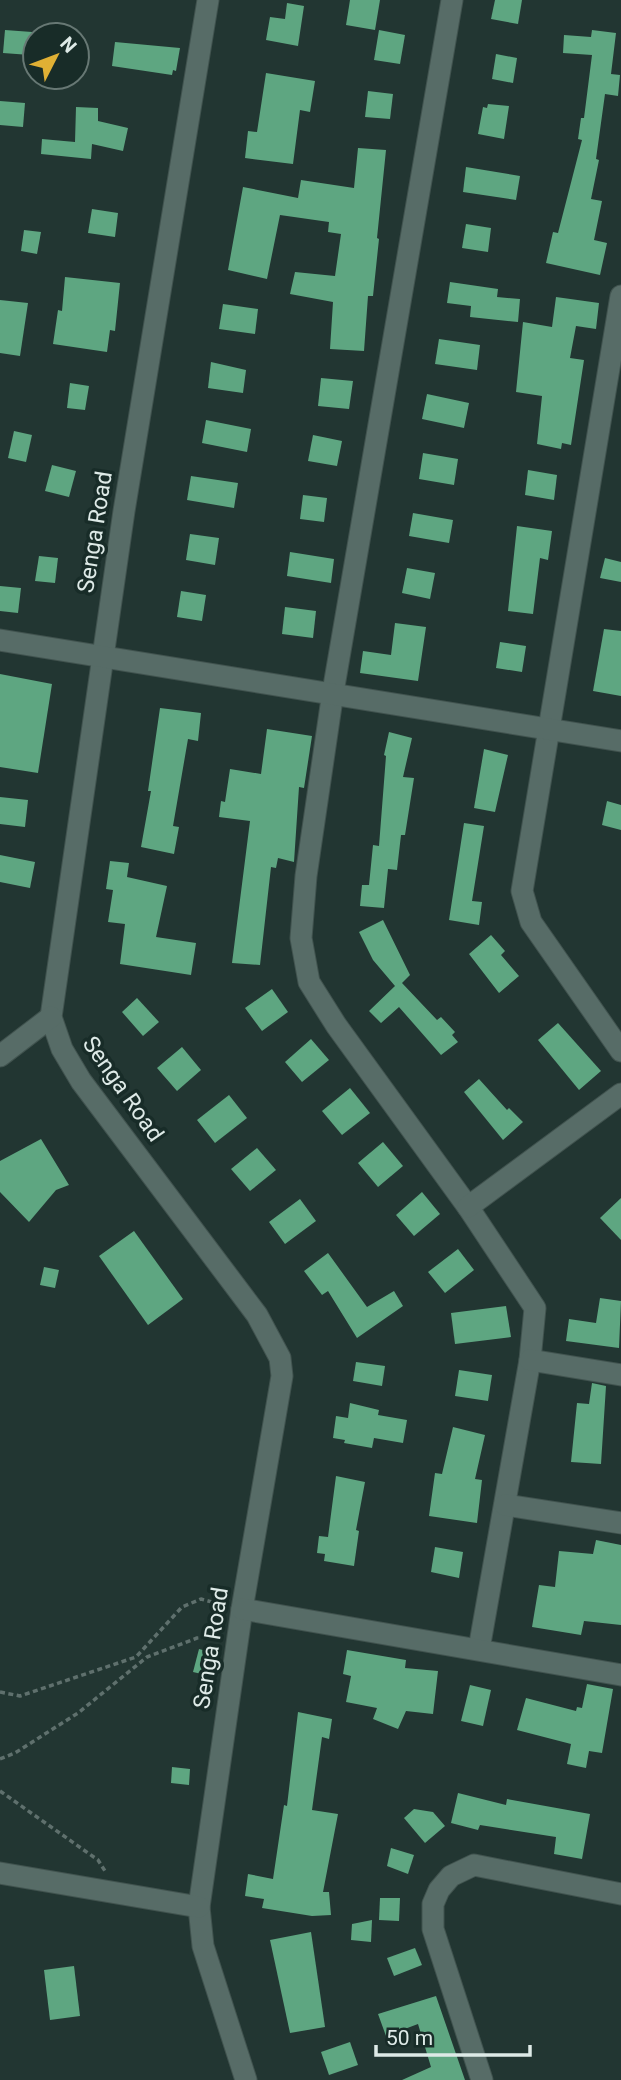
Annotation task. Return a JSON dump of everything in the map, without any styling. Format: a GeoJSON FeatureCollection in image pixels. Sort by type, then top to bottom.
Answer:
{"type":"FeatureCollection","features":[{"type":"Feature","properties":{"kind":"street","name":"Senga Road"},"geometry":{"type":"LineString","coordinates":[[208,0],[124,511],[51,1017],[71,1066],[257,1315],[280,1358],[282,1376],[239,1634],[199,1907],[203,1946],[246,2080]]}},
{"type":"Feature","properties":{"kind":"street"},"geometry":{"type":"LineString","coordinates":[[452,0],[333,692],[306,876],[301,937],[309,982],[335,1025],[468,1207],[532,1301],[536,1318],[530,1360],[479,1650]]}},
{"type":"Feature","properties":{"kind":"street"},"geometry":{"type":"LineString","coordinates":[[621,296],[522,883],[523,900],[531,922],[621,1051]]}},
{"type":"Feature","properties":{"kind":"street"},"geometry":{"type":"LineString","coordinates":[[0,640],[333,692],[621,741]]}},
{"type":"Feature","properties":{"kind":"street"},"geometry":{"type":"LineString","coordinates":[[0,1056],[51,1017]]}},
{"type":"Feature","properties":{"kind":"street"},"geometry":{"type":"LineString","coordinates":[[468,1207],[621,1094]]}},
{"type":"Feature","properties":{"kind":"street"},"geometry":{"type":"LineString","coordinates":[[530,1360],[621,1376]]}},
{"type":"Feature","properties":{"kind":"street"},"geometry":{"type":"LineString","coordinates":[[505,1505],[621,1523]]}},
{"type":"Feature","properties":{"kind":"street"},"geometry":{"type":"LineString","coordinates":[[243,1609],[621,1675]]}},
{"type":"Feature","properties":{"kind":"street"},"geometry":{"type":"LineString","coordinates":[[482,2080],[433,1929],[433,1904],[439,1890],[451,1876],[474,1865],[621,1894]]}},
{"type":"Feature","properties":{"kind":"street"},"geometry":{"type":"LineString","coordinates":[[0,1873],[199,1907]]}},
{"type":"Feature","properties":{"kind":"path"},"geometry":{"type":"LineString","coordinates":[[0,1692],[20,1696],[136,1657],[182,1607],[201,1599],[243,1609]]}},
{"type":"Feature","properties":{"kind":"path"},"geometry":{"type":"LineString","coordinates":[[0,1759],[15,1753],[78,1713],[147,1657],[197,1638],[239,1634]]}},
{"type":"Feature","properties":{"kind":"path"},"geometry":{"type":"LineString","coordinates":[[0,1791],[98,1860],[119,1893]]}},
{"type":"Feature","properties":{"kind":"building"},"geometry":{"type":"Polygon","coordinates":[[[350,0],[380,0],[375,30],[346,25],[350,0]]]}},
{"type":"Feature","properties":{"kind":"building"},"geometry":{"type":"Polygon","coordinates":[[[495,0],[522,0],[518,24],[491,19],[495,0]]]}},
{"type":"Feature","properties":{"kind":"building"},"geometry":{"type":"Polygon","coordinates":[[[287,3],[304,6],[298,46],[266,40],[270,17],[285,19],[287,3]]]}},
{"type":"Feature","properties":{"kind":"building"},"geometry":{"type":"Polygon","coordinates":[[[5,30],[21,31],[21,54],[3,53],[5,30]]]}},
{"type":"Feature","properties":{"kind":"building"},"geometry":{"type":"Polygon","coordinates":[[[379,30],[405,35],[400,64],[374,60],[379,30]]]}},
{"type":"Feature","properties":{"kind":"building"},"geometry":{"type":"Polygon","coordinates":[[[592,30],[616,33],[611,74],[620,75],[618,96],[605,94],[596,159],[599,160],[591,199],[602,201],[594,240],[607,243],[600,275],[546,263],[553,232],[558,233],[582,140],[578,139],[581,118],[584,118],[592,55],[563,53],[564,35],[591,37],[592,30]]]}},
{"type":"Feature","properties":{"kind":"building"},"geometry":{"type":"Polygon","coordinates":[[[115,42],[180,48],[176,71],[173,70],[172,75],[112,66],[115,42]]]}},
{"type":"Feature","properties":{"kind":"building"},"geometry":{"type":"Polygon","coordinates":[[[496,54],[517,58],[513,83],[492,79],[496,54]]]}},
{"type":"Feature","properties":{"kind":"building"},"geometry":{"type":"Polygon","coordinates":[[[266,73],[315,81],[310,112],[300,110],[293,164],[245,158],[248,131],[257,132],[266,73]]]}},
{"type":"Feature","properties":{"kind":"building"},"geometry":{"type":"Polygon","coordinates":[[[368,91],[393,94],[390,119],[365,117],[368,91]]]}},
{"type":"Feature","properties":{"kind":"building"},"geometry":{"type":"Polygon","coordinates":[[[0,101],[25,103],[23,127],[0,125],[0,101]]]}},
{"type":"Feature","properties":{"kind":"building"},"geometry":{"type":"Polygon","coordinates":[[[488,104],[509,106],[504,139],[478,134],[483,107],[487,108],[488,104]]]}},
{"type":"Feature","properties":{"kind":"building"},"geometry":{"type":"Polygon","coordinates":[[[76,107],[98,108],[98,121],[128,128],[123,151],[92,144],[91,159],[41,154],[42,139],[75,142],[76,107]]]}},
{"type":"Feature","properties":{"kind":"building"},"geometry":{"type":"Polygon","coordinates":[[[358,148],[386,150],[373,296],[368,296],[364,351],[330,349],[333,302],[290,294],[295,272],[335,276],[341,234],[328,232],[329,222],[280,215],[267,279],[228,270],[243,187],[298,198],[301,180],[354,188],[358,148]]]}},
{"type":"Feature","properties":{"kind":"building"},"geometry":{"type":"Polygon","coordinates":[[[466,167],[520,176],[516,200],[463,192],[466,167]]]}},
{"type":"Feature","properties":{"kind":"building"},"geometry":{"type":"Polygon","coordinates":[[[92,209],[118,213],[115,237],[88,233],[92,209]]]}},
{"type":"Feature","properties":{"kind":"building"},"geometry":{"type":"Polygon","coordinates":[[[466,224],[491,228],[488,252],[462,248],[466,224]]]}},
{"type":"Feature","properties":{"kind":"building"},"geometry":{"type":"Polygon","coordinates":[[[24,230],[41,232],[37,254],[21,251],[24,230]]]}},
{"type":"Feature","properties":{"kind":"building"},"geometry":{"type":"Polygon","coordinates":[[[65,277],[120,283],[115,331],[110,330],[107,352],[53,344],[58,310],[62,311],[65,277]]]}},
{"type":"Feature","properties":{"kind":"building"},"geometry":{"type":"Polygon","coordinates":[[[450,282],[498,289],[497,297],[520,299],[518,322],[470,317],[471,306],[447,303],[450,282]]]}},
{"type":"Feature","properties":{"kind":"building"},"geometry":{"type":"Polygon","coordinates":[[[556,297],[599,303],[596,329],[576,326],[570,358],[584,360],[571,445],[562,443],[561,449],[537,444],[542,396],[516,392],[523,322],[552,327],[556,297]]]}},
{"type":"Feature","properties":{"kind":"building"},"geometry":{"type":"Polygon","coordinates":[[[0,300],[28,303],[20,356],[0,353],[0,300]]]}},
{"type":"Feature","properties":{"kind":"building"},"geometry":{"type":"Polygon","coordinates":[[[223,304],[258,309],[255,334],[219,329],[223,304]]]}},
{"type":"Feature","properties":{"kind":"building"},"geometry":{"type":"Polygon","coordinates":[[[439,339],[480,345],[477,370],[435,364],[439,339]]]}},
{"type":"Feature","properties":{"kind":"building"},"geometry":{"type":"Polygon","coordinates":[[[211,362],[246,370],[243,393],[208,388],[211,362]]]}},
{"type":"Feature","properties":{"kind":"building"},"geometry":{"type":"Polygon","coordinates":[[[321,378],[353,381],[349,409],[318,406],[321,378]]]}},
{"type":"Feature","properties":{"kind":"building"},"geometry":{"type":"Polygon","coordinates":[[[70,383],[89,386],[85,410],[67,408],[70,383]]]}},
{"type":"Feature","properties":{"kind":"building"},"geometry":{"type":"Polygon","coordinates":[[[427,394],[469,403],[464,428],[422,419],[427,394]]]}},
{"type":"Feature","properties":{"kind":"building"},"geometry":{"type":"Polygon","coordinates":[[[206,420],[251,429],[247,452],[202,443],[206,420]]]}},
{"type":"Feature","properties":{"kind":"building"},"geometry":{"type":"Polygon","coordinates":[[[14,431],[32,435],[26,462],[8,458],[14,431]]]}},
{"type":"Feature","properties":{"kind":"building"},"geometry":{"type":"Polygon","coordinates":[[[313,435],[342,441],[337,466],[308,461],[313,435]]]}},
{"type":"Feature","properties":{"kind":"building"},"geometry":{"type":"Polygon","coordinates":[[[423,453],[458,459],[454,485],[419,479],[423,453]]]}},
{"type":"Feature","properties":{"kind":"building"},"geometry":{"type":"Polygon","coordinates":[[[52,465],[76,471],[69,497],[45,491],[52,465]]]}},
{"type":"Feature","properties":{"kind":"building"},"geometry":{"type":"Polygon","coordinates":[[[528,470],[557,475],[554,500],[525,495],[528,470]]]}},
{"type":"Feature","properties":{"kind":"building"},"geometry":{"type":"Polygon","coordinates":[[[191,476],[238,483],[234,508],[187,500],[191,476]]]}},
{"type":"Feature","properties":{"kind":"building"},"geometry":{"type":"Polygon","coordinates":[[[303,495],[327,498],[324,522],[300,519],[303,495]]]}},
{"type":"Feature","properties":{"kind":"building"},"geometry":{"type":"Polygon","coordinates":[[[413,513],[453,520],[449,543],[409,536],[413,513]]]}},
{"type":"Feature","properties":{"kind":"building"},"geometry":{"type":"Polygon","coordinates":[[[517,526],[552,531],[548,560],[540,558],[533,614],[508,611],[517,526]]]}},
{"type":"Feature","properties":{"kind":"building"},"geometry":{"type":"Polygon","coordinates":[[[190,534],[219,538],[215,565],[186,560],[190,534]]]}},
{"type":"Feature","properties":{"kind":"building"},"geometry":{"type":"Polygon","coordinates":[[[290,552],[334,559],[331,583],[287,576],[290,552]]]}},
{"type":"Feature","properties":{"kind":"building"},"geometry":{"type":"Polygon","coordinates":[[[39,556],[58,558],[55,583],[35,581],[39,556]]]}},
{"type":"Feature","properties":{"kind":"building"},"geometry":{"type":"Polygon","coordinates":[[[605,558],[621,562],[621,582],[600,578],[605,558]]]}},
{"type":"Feature","properties":{"kind":"building"},"geometry":{"type":"Polygon","coordinates":[[[407,568],[435,573],[430,599],[402,593],[407,568]]]}},
{"type":"Feature","properties":{"kind":"building"},"geometry":{"type":"Polygon","coordinates":[[[0,586],[21,588],[18,613],[0,611],[0,586]]]}},
{"type":"Feature","properties":{"kind":"building"},"geometry":{"type":"Polygon","coordinates":[[[181,591],[206,595],[202,621],[177,617],[181,591]]]}},
{"type":"Feature","properties":{"kind":"building"},"geometry":{"type":"Polygon","coordinates":[[[285,607],[316,611],[313,638],[282,634],[285,607]]]}},
{"type":"Feature","properties":{"kind":"building"},"geometry":{"type":"Polygon","coordinates":[[[395,623],[426,627],[418,681],[360,673],[363,651],[391,655],[395,623]]]}},
{"type":"Feature","properties":{"kind":"building"},"geometry":{"type":"Polygon","coordinates":[[[604,629],[621,631],[621,696],[593,691],[604,629]]]}},
{"type":"Feature","properties":{"kind":"building"},"geometry":{"type":"Polygon","coordinates":[[[500,642],[526,646],[522,672],[496,668],[500,642]]]}},
{"type":"Feature","properties":{"kind":"building"},"geometry":{"type":"Polygon","coordinates":[[[0,674],[52,684],[38,773],[0,767],[0,674]]]}},
{"type":"Feature","properties":{"kind":"building"},"geometry":{"type":"Polygon","coordinates":[[[160,708],[201,713],[198,741],[188,739],[173,826],[179,827],[174,854],[141,847],[151,791],[148,791],[160,708]]]}},
{"type":"Feature","properties":{"kind":"building"},"geometry":{"type":"Polygon","coordinates":[[[267,729],[312,736],[304,788],[299,787],[294,862],[278,858],[276,868],[271,867],[260,965],[232,963],[250,821],[219,817],[221,801],[225,802],[230,769],[261,774],[267,729]]]}},
{"type":"Feature","properties":{"kind":"building"},"geometry":{"type":"Polygon","coordinates":[[[389,732],[412,738],[403,777],[414,778],[405,835],[401,835],[397,870],[388,869],[384,908],[360,906],[362,885],[369,885],[373,845],[379,846],[384,755],[389,732]]]}},
{"type":"Feature","properties":{"kind":"building"},"geometry":{"type":"Polygon","coordinates":[[[484,749],[508,755],[495,812],[474,808],[484,749]]]}},
{"type":"Feature","properties":{"kind":"building"},"geometry":{"type":"Polygon","coordinates":[[[0,797],[28,800],[25,827],[0,824],[0,797]]]}},
{"type":"Feature","properties":{"kind":"building"},"geometry":{"type":"Polygon","coordinates":[[[607,801],[621,805],[621,830],[602,825],[607,801]]]}},
{"type":"Feature","properties":{"kind":"building"},"geometry":{"type":"Polygon","coordinates":[[[464,823],[484,826],[472,901],[482,902],[479,925],[449,920],[464,823]]]}},
{"type":"Feature","properties":{"kind":"building"},"geometry":{"type":"Polygon","coordinates":[[[0,855],[35,862],[30,888],[0,882],[0,855]]]}},
{"type":"Feature","properties":{"kind":"building"},"geometry":{"type":"Polygon","coordinates":[[[110,861],[129,863],[127,877],[167,886],[156,937],[196,943],[191,975],[120,964],[125,924],[108,922],[113,890],[106,889],[110,861]]]}},
{"type":"Feature","properties":{"kind":"building"},"geometry":{"type":"Polygon","coordinates":[[[383,920],[410,975],[402,983],[437,1020],[441,1017],[455,1032],[452,1035],[458,1042],[441,1055],[399,1007],[381,1023],[369,1011],[395,986],[373,960],[359,932],[383,920]]]}},
{"type":"Feature","properties":{"kind":"building"},"geometry":{"type":"Polygon","coordinates":[[[491,935],[505,951],[501,955],[519,976],[499,993],[469,954],[491,935]]]}},
{"type":"Feature","properties":{"kind":"building"},"geometry":{"type":"Polygon","coordinates":[[[272,989],[288,1012],[262,1031],[245,1008],[272,989]]]}},
{"type":"Feature","properties":{"kind":"building"},"geometry":{"type":"Polygon","coordinates":[[[137,998],[159,1022],[143,1036],[122,1012],[137,998]]]}},
{"type":"Feature","properties":{"kind":"building"},"geometry":{"type":"Polygon","coordinates":[[[558,1023],[601,1071],[579,1090],[538,1040],[558,1023]]]}},
{"type":"Feature","properties":{"kind":"building"},"geometry":{"type":"Polygon","coordinates":[[[311,1039],[329,1060],[302,1082],[285,1062],[311,1039]]]}},
{"type":"Feature","properties":{"kind":"building"},"geometry":{"type":"Polygon","coordinates":[[[182,1047],[201,1070],[177,1091],[157,1068],[182,1047]]]}},
{"type":"Feature","properties":{"kind":"building"},"geometry":{"type":"Polygon","coordinates":[[[479,1079],[507,1110],[509,1108],[523,1122],[503,1140],[464,1092],[479,1079]]]}},
{"type":"Feature","properties":{"kind":"building"},"geometry":{"type":"Polygon","coordinates":[[[350,1088],[370,1113],[342,1135],[322,1111],[350,1088]]]}},
{"type":"Feature","properties":{"kind":"building"},"geometry":{"type":"Polygon","coordinates":[[[229,1095],[247,1118],[215,1143],[197,1120],[229,1095]]]}},
{"type":"Feature","properties":{"kind":"building"},"geometry":{"type":"Polygon","coordinates":[[[41,1139],[69,1185],[56,1190],[29,1222],[0,1192],[0,1161],[41,1139]]]}},
{"type":"Feature","properties":{"kind":"building"},"geometry":{"type":"Polygon","coordinates":[[[383,1142],[403,1166],[378,1187],[358,1163],[383,1142]]]}},
{"type":"Feature","properties":{"kind":"building"},"geometry":{"type":"Polygon","coordinates":[[[257,1148],[276,1170],[250,1191],[231,1169],[257,1148]]]}},
{"type":"Feature","properties":{"kind":"building"},"geometry":{"type":"Polygon","coordinates":[[[422,1192],[440,1214],[414,1236],[396,1215],[422,1192]]]}},
{"type":"Feature","properties":{"kind":"building"},"geometry":{"type":"Polygon","coordinates":[[[621,1198],[621,1240],[600,1218],[621,1198]]]}},
{"type":"Feature","properties":{"kind":"building"},"geometry":{"type":"Polygon","coordinates":[[[300,1199],[316,1221],[285,1244],[269,1222],[300,1199]]]}},
{"type":"Feature","properties":{"kind":"building"},"geometry":{"type":"Polygon","coordinates":[[[134,1231],[183,1299],[148,1325],[99,1256],[134,1231]]]}},
{"type":"Feature","properties":{"kind":"building"},"geometry":{"type":"Polygon","coordinates":[[[458,1249],[474,1270],[445,1293],[428,1272],[458,1249]]]}},
{"type":"Feature","properties":{"kind":"building"},"geometry":{"type":"Polygon","coordinates":[[[328,1253],[367,1307],[394,1291],[403,1306],[357,1338],[328,1291],[322,1295],[304,1271],[328,1253]]]}},
{"type":"Feature","properties":{"kind":"building"},"geometry":{"type":"Polygon","coordinates":[[[44,1267],[59,1270],[55,1288],[40,1285],[44,1267]]]}},
{"type":"Feature","properties":{"kind":"building"},"geometry":{"type":"Polygon","coordinates":[[[600,1298],[621,1301],[619,1348],[566,1341],[569,1319],[596,1323],[600,1298]]]}},
{"type":"Feature","properties":{"kind":"building"},"geometry":{"type":"Polygon","coordinates":[[[506,1306],[511,1337],[455,1344],[451,1313],[506,1306]]]}},
{"type":"Feature","properties":{"kind":"building"},"geometry":{"type":"Polygon","coordinates":[[[356,1362],[385,1366],[382,1386],[353,1381],[356,1362]]]}},
{"type":"Feature","properties":{"kind":"building"},"geometry":{"type":"Polygon","coordinates":[[[459,1370],[492,1375],[488,1401],[455,1396],[459,1370]]]}},
{"type":"Feature","properties":{"kind":"building"},"geometry":{"type":"Polygon","coordinates":[[[592,1383],[606,1386],[601,1464],[571,1462],[577,1403],[589,1404],[592,1383]]]}},
{"type":"Feature","properties":{"kind":"building"},"geometry":{"type":"Polygon","coordinates":[[[350,1403],[379,1410],[378,1415],[407,1420],[403,1443],[374,1438],[372,1448],[344,1443],[345,1440],[333,1438],[336,1416],[348,1418],[350,1403]]]}},
{"type":"Feature","properties":{"kind":"building"},"geometry":{"type":"Polygon","coordinates":[[[453,1427],[485,1435],[475,1479],[482,1480],[477,1523],[429,1516],[435,1473],[442,1474],[453,1427]]]}},
{"type":"Feature","properties":{"kind":"building"},"geometry":{"type":"Polygon","coordinates":[[[336,1476],[365,1482],[356,1530],[359,1531],[354,1566],[324,1561],[325,1554],[317,1553],[319,1536],[328,1537],[336,1476]]]}},
{"type":"Feature","properties":{"kind":"building"},"geometry":{"type":"Polygon","coordinates":[[[596,1540],[621,1545],[621,1625],[584,1621],[581,1635],[532,1627],[539,1585],[555,1587],[559,1551],[593,1554],[596,1540]]]}},
{"type":"Feature","properties":{"kind":"building"},"geometry":{"type":"Polygon","coordinates":[[[435,1547],[463,1552],[459,1578],[431,1572],[435,1547]]]}},
{"type":"Feature","properties":{"kind":"building"},"geometry":{"type":"Polygon","coordinates":[[[199,1649],[215,1653],[210,1676],[193,1672],[199,1649]]]}},
{"type":"Feature","properties":{"kind":"building"},"geometry":{"type":"Polygon","coordinates":[[[347,1650],[406,1660],[405,1668],[438,1671],[433,1714],[406,1711],[398,1729],[373,1719],[377,1708],[346,1702],[351,1676],[343,1674],[347,1650]]]}},
{"type":"Feature","properties":{"kind":"building"},"geometry":{"type":"Polygon","coordinates":[[[587,1684],[613,1689],[602,1753],[589,1751],[586,1768],[567,1764],[571,1744],[517,1730],[526,1698],[576,1711],[577,1707],[582,1708],[587,1684]]]}},
{"type":"Feature","properties":{"kind":"building"},"geometry":{"type":"Polygon","coordinates":[[[470,1685],[491,1690],[483,1726],[461,1721],[470,1685]]]}},
{"type":"Feature","properties":{"kind":"building"},"geometry":{"type":"Polygon","coordinates":[[[298,1712],[332,1719],[329,1739],[322,1737],[312,1810],[338,1814],[323,1892],[329,1892],[331,1915],[312,1916],[262,1908],[264,1899],[245,1896],[248,1874],[273,1879],[284,1805],[287,1806],[298,1712]]]}},
{"type":"Feature","properties":{"kind":"building"},"geometry":{"type":"Polygon","coordinates":[[[172,1767],[190,1769],[189,1785],[171,1783],[172,1767]]]}},
{"type":"Feature","properties":{"kind":"building"},"geometry":{"type":"Polygon","coordinates":[[[458,1793],[506,1805],[507,1799],[590,1814],[582,1859],[554,1854],[556,1837],[480,1825],[478,1830],[451,1823],[458,1793]]]}},
{"type":"Feature","properties":{"kind":"building"},"geometry":{"type":"Polygon","coordinates":[[[414,1809],[433,1812],[445,1826],[425,1843],[404,1818],[414,1809]]]}},
{"type":"Feature","properties":{"kind":"building"},"geometry":{"type":"Polygon","coordinates":[[[391,1848],[414,1855],[408,1874],[387,1866],[391,1848]]]}},
{"type":"Feature","properties":{"kind":"building"},"geometry":{"type":"Polygon","coordinates":[[[380,1898],[400,1898],[399,1921],[379,1920],[380,1898]]]}},
{"type":"Feature","properties":{"kind":"building"},"geometry":{"type":"Polygon","coordinates":[[[372,1920],[371,1942],[351,1940],[352,1924],[372,1920]]]}},
{"type":"Feature","properties":{"kind":"building"},"geometry":{"type":"Polygon","coordinates":[[[311,1932],[325,2027],[290,2033],[270,1940],[311,1932]]]}},
{"type":"Feature","properties":{"kind":"building"},"geometry":{"type":"Polygon","coordinates":[[[415,1948],[422,1965],[394,1976],[387,1958],[415,1948]]]}},
{"type":"Feature","properties":{"kind":"building"},"geometry":{"type":"Polygon","coordinates":[[[74,1966],[80,2016],[50,2020],[44,1970],[74,1966]]]}},
{"type":"Feature","properties":{"kind":"building"},"geometry":{"type":"Polygon","coordinates":[[[436,1996],[465,2080],[402,2080],[431,2067],[418,2024],[386,2036],[378,2014],[436,1996]]]}},
{"type":"Feature","properties":{"kind":"building"},"geometry":{"type":"Polygon","coordinates":[[[350,2042],[358,2065],[329,2075],[321,2052],[350,2042]]]}}]}
